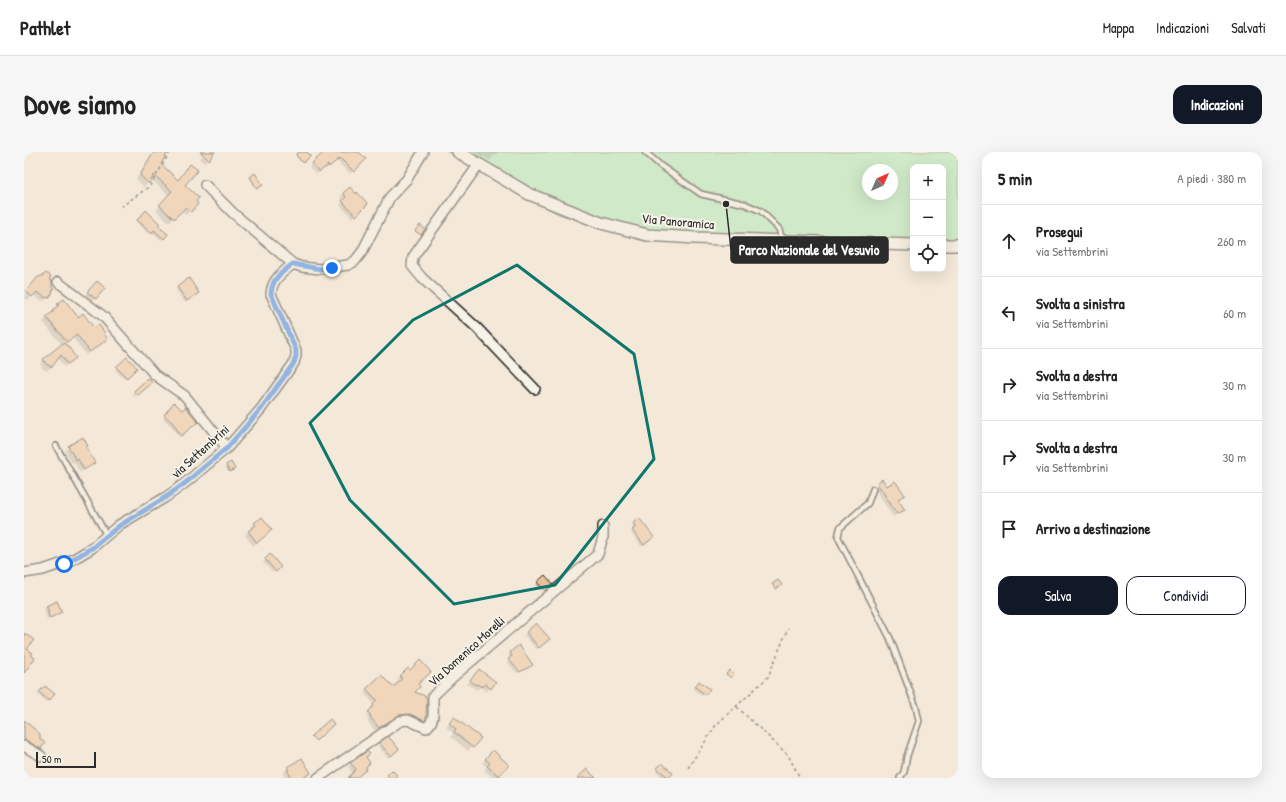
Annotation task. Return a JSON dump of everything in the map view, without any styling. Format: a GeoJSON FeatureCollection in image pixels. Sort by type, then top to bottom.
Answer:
{"type":"FeatureCollection","features":[{"type":"Feature","properties":{"kind":"street"},"geometry":{"type":"LineString","coordinates":[[205,185],[233,213],[293,264],[320,269],[348,265],[355,261],[362,252],[390,197],[407,179],[423,152]]}},
{"type":"Feature","properties":{"kind":"street","name":"Via Panoramica"},"geometry":{"type":"LineString","coordinates":[[458,152],[529,194],[601,223],[647,235],[910,245]]}},
{"type":"Feature","properties":{"kind":"street"},"geometry":{"type":"LineString","coordinates":[[479,164],[413,257],[412,266],[422,278],[477,328],[535,389]]}},
{"type":"Feature","properties":{"kind":"street"},"geometry":{"type":"LineString","coordinates":[[946,245],[958,245]]}},
{"type":"Feature","properties":{"kind":"street","name":"via Settembrini"},"geometry":{"type":"LineString","coordinates":[[24,573],[43,570],[64,564],[92,548],[119,526],[166,497],[227,448],[261,409],[294,363],[296,356],[296,350],[271,294],[272,285],[277,277],[293,264]]}},
{"type":"Feature","properties":{"kind":"street"},"geometry":{"type":"LineString","coordinates":[[58,282],[103,316],[155,375],[185,396],[227,448]]}},
{"type":"Feature","properties":{"kind":"street","name":"Via Domenico Morelli"},"geometry":{"type":"LineString","coordinates":[[318,778],[400,721],[408,720],[426,728],[429,726],[434,717],[434,696],[454,676],[598,554],[603,537],[603,526]]}},
{"type":"Feature","properties":{"kind":"street"},"geometry":{"type":"LineString","coordinates":[[24,746],[41,756]]}},
{"type":"Feature","properties":{"kind":"lane"},"geometry":{"type":"LineString","coordinates":[[645,152],[661,166],[701,194],[745,204],[761,211],[779,229],[782,240]]}},
{"type":"Feature","properties":{"kind":"lane"},"geometry":{"type":"LineString","coordinates":[[56,446],[107,536]]}},
{"type":"Feature","properties":{"kind":"lane"},"geometry":{"type":"LineString","coordinates":[[873,489],[868,503],[840,528],[838,537],[890,638],[916,707],[919,721],[907,756],[904,772],[900,778]]}},
{"type":"Feature","properties":{"kind":"path"},"geometry":{"type":"LineString","coordinates":[[121,207],[150,186],[170,152]]}},
{"type":"Feature","properties":{"kind":"path"},"geometry":{"type":"LineString","coordinates":[[688,768],[716,725],[768,677],[788,628]]}},
{"type":"Feature","properties":{"kind":"path"},"geometry":{"type":"LineString","coordinates":[[737,706],[788,755],[800,778]]}},
{"type":"Feature","properties":{"kind":"highlighted area"},"geometry":{"type":"Polygon","coordinates":[[[517,265],[634,354],[654,459],[555,585],[454,604],[350,500],[310,423],[413,320],[517,265]]]}},
{"type":"Feature","properties":{"kind":"green space"},"geometry":{"type":"Polygon","coordinates":[[[447,152],[958,152],[958,250],[946,249],[946,164],[910,164],[910,249],[708,244],[626,235],[558,214],[447,152]]]}},
{"type":"Feature","properties":{"kind":"building"},"geometry":{"type":"Polygon","coordinates":[[[154,152],[168,152],[161,164],[178,180],[190,164],[198,170],[185,185],[199,198],[196,201],[198,204],[191,212],[186,207],[174,219],[159,205],[172,191],[154,175],[149,184],[140,175],[154,152]]]}},
{"type":"Feature","properties":{"kind":"building"},"geometry":{"type":"Polygon","coordinates":[[[200,152],[215,152],[209,160],[200,152]]]}},
{"type":"Feature","properties":{"kind":"building"},"geometry":{"type":"Polygon","coordinates":[[[299,152],[307,152],[311,156],[303,163],[296,155],[299,152]]]}},
{"type":"Feature","properties":{"kind":"building"},"geometry":{"type":"Polygon","coordinates":[[[324,152],[359,152],[366,159],[354,172],[340,158],[329,167],[328,165],[319,172],[312,163],[324,152]]]}},
{"type":"Feature","properties":{"kind":"building"},"geometry":{"type":"Polygon","coordinates":[[[255,173],[263,185],[257,189],[250,177],[255,173]]]}},
{"type":"Feature","properties":{"kind":"building"},"geometry":{"type":"Polygon","coordinates":[[[350,187],[368,204],[356,216],[342,201],[346,197],[343,193],[350,187]]]}},
{"type":"Feature","properties":{"kind":"building"},"geometry":{"type":"Polygon","coordinates":[[[146,210],[160,224],[158,226],[168,234],[164,239],[154,230],[152,233],[137,220],[146,210]]]}},
{"type":"Feature","properties":{"kind":"building"},"geometry":{"type":"Polygon","coordinates":[[[420,225],[425,229],[421,235],[415,231],[420,225]]]}},
{"type":"Feature","properties":{"kind":"building"},"geometry":{"type":"Polygon","coordinates":[[[46,273],[51,277],[49,279],[52,281],[52,288],[54,289],[52,291],[53,292],[49,298],[46,298],[37,292],[32,297],[26,291],[38,277],[46,273]]]}},
{"type":"Feature","properties":{"kind":"building"},"geometry":{"type":"Polygon","coordinates":[[[189,278],[199,293],[187,301],[177,287],[189,278]]]}},
{"type":"Feature","properties":{"kind":"building"},"geometry":{"type":"Polygon","coordinates":[[[97,281],[105,288],[96,299],[87,292],[97,281]]]}},
{"type":"Feature","properties":{"kind":"building"},"geometry":{"type":"Polygon","coordinates":[[[64,299],[78,317],[83,313],[94,328],[99,325],[108,339],[90,352],[77,335],[67,342],[46,317],[59,305],[57,304],[64,299]]]}},
{"type":"Feature","properties":{"kind":"building"},"geometry":{"type":"Polygon","coordinates":[[[63,343],[68,346],[76,358],[68,364],[61,355],[52,367],[46,364],[43,359],[63,343]]]}},
{"type":"Feature","properties":{"kind":"building"},"geometry":{"type":"Polygon","coordinates":[[[127,357],[137,368],[127,378],[116,367],[127,357]]]}},
{"type":"Feature","properties":{"kind":"building"},"geometry":{"type":"Polygon","coordinates":[[[148,378],[152,383],[138,395],[134,391],[148,378]]]}},
{"type":"Feature","properties":{"kind":"building"},"geometry":{"type":"Polygon","coordinates":[[[174,402],[182,410],[186,407],[198,422],[181,436],[173,423],[164,415],[174,402]]]}},
{"type":"Feature","properties":{"kind":"building"},"geometry":{"type":"Polygon","coordinates":[[[83,437],[88,446],[86,447],[95,463],[84,470],[68,446],[83,437]]]}},
{"type":"Feature","properties":{"kind":"building"},"geometry":{"type":"Polygon","coordinates":[[[231,462],[235,469],[230,472],[226,465],[231,462]]]}},
{"type":"Feature","properties":{"kind":"building"},"geometry":{"type":"Polygon","coordinates":[[[882,479],[887,486],[895,481],[905,495],[898,499],[905,510],[897,514],[877,483],[882,479]]]}},
{"type":"Feature","properties":{"kind":"building"},"geometry":{"type":"Polygon","coordinates":[[[262,517],[272,530],[257,543],[248,531],[256,525],[254,523],[262,517]]]}},
{"type":"Feature","properties":{"kind":"building"},"geometry":{"type":"Polygon","coordinates":[[[639,518],[654,537],[644,545],[632,530],[636,527],[633,523],[639,518]]]}},
{"type":"Feature","properties":{"kind":"building"},"geometry":{"type":"Polygon","coordinates":[[[270,554],[281,567],[276,572],[265,559],[270,554]]]}},
{"type":"Feature","properties":{"kind":"building"},"geometry":{"type":"Polygon","coordinates":[[[545,575],[553,584],[545,591],[537,582],[545,575]]]}},
{"type":"Feature","properties":{"kind":"building"},"geometry":{"type":"Polygon","coordinates":[[[778,580],[782,585],[776,589],[772,584],[778,580]]]}},
{"type":"Feature","properties":{"kind":"building"},"geometry":{"type":"Polygon","coordinates":[[[57,601],[62,612],[50,618],[47,612],[49,611],[46,606],[57,601]]]}},
{"type":"Feature","properties":{"kind":"building"},"geometry":{"type":"Polygon","coordinates":[[[536,623],[550,639],[539,648],[526,632],[536,623]]]}},
{"type":"Feature","properties":{"kind":"building"},"geometry":{"type":"Polygon","coordinates":[[[24,633],[34,640],[27,649],[33,653],[31,655],[35,658],[24,673],[24,633]]]}},
{"type":"Feature","properties":{"kind":"building"},"geometry":{"type":"Polygon","coordinates":[[[519,645],[533,665],[520,672],[508,659],[512,656],[510,652],[519,645]]]}},
{"type":"Feature","properties":{"kind":"building"},"geometry":{"type":"Polygon","coordinates":[[[420,660],[431,672],[418,684],[420,687],[415,692],[425,696],[427,699],[425,721],[410,714],[399,715],[379,728],[368,712],[377,700],[366,689],[381,675],[393,687],[402,679],[400,676],[408,668],[410,670],[420,660]]]}},
{"type":"Feature","properties":{"kind":"building"},"geometry":{"type":"Polygon","coordinates":[[[479,669],[496,682],[491,689],[485,684],[482,687],[477,684],[476,685],[470,680],[479,669]]]}},
{"type":"Feature","properties":{"kind":"building"},"geometry":{"type":"Polygon","coordinates":[[[730,670],[734,674],[731,678],[726,674],[730,670]]]}},
{"type":"Feature","properties":{"kind":"building"},"geometry":{"type":"Polygon","coordinates":[[[699,681],[710,689],[706,695],[695,687],[699,681]]]}},
{"type":"Feature","properties":{"kind":"building"},"geometry":{"type":"Polygon","coordinates":[[[45,686],[55,694],[49,701],[39,692],[45,686]]]}},
{"type":"Feature","properties":{"kind":"building"},"geometry":{"type":"Polygon","coordinates":[[[454,717],[481,738],[473,748],[454,732],[456,729],[449,723],[454,717]]]}},
{"type":"Feature","properties":{"kind":"building"},"geometry":{"type":"Polygon","coordinates":[[[330,719],[334,724],[316,741],[311,736],[330,719]]]}},
{"type":"Feature","properties":{"kind":"building"},"geometry":{"type":"Polygon","coordinates":[[[24,720],[40,734],[40,739],[45,743],[41,749],[24,739],[24,720]]]}},
{"type":"Feature","properties":{"kind":"building"},"geometry":{"type":"Polygon","coordinates":[[[388,736],[399,749],[391,756],[379,743],[388,736]]]}},
{"type":"Feature","properties":{"kind":"building"},"geometry":{"type":"Polygon","coordinates":[[[493,750],[509,765],[499,776],[487,766],[490,763],[485,759],[493,750]]]}},
{"type":"Feature","properties":{"kind":"building"},"geometry":{"type":"Polygon","coordinates":[[[367,751],[370,754],[366,757],[370,763],[366,767],[367,769],[356,778],[348,778],[356,769],[350,763],[367,751]]]}},
{"type":"Feature","properties":{"kind":"building"},"geometry":{"type":"Polygon","coordinates":[[[302,758],[311,773],[303,778],[292,778],[287,770],[289,769],[287,767],[302,758]]]}},
{"type":"Feature","properties":{"kind":"building"},"geometry":{"type":"Polygon","coordinates":[[[662,763],[673,773],[669,778],[657,768],[662,763]]]}},
{"type":"Feature","properties":{"kind":"building"},"geometry":{"type":"Polygon","coordinates":[[[587,769],[596,778],[577,778],[587,769]]]}},
{"type":"Feature","properties":{"kind":"building"},"geometry":{"type":"Polygon","coordinates":[[[392,770],[397,775],[394,778],[390,778],[387,775],[392,770]]]}},
{"type":"Feature","properties":{"kind":"place","name":"Parco Nazionale del Vesuvio"},"geometry":{"type":"Point","coordinates":[726,204]}},
{"type":"Feature","properties":{"kind":"route"},"geometry":{"type":"LineString","coordinates":[[64,564],[92,548],[119,526],[166,497],[227,448],[261,409],[294,363],[296,356],[296,350],[271,294],[272,285],[277,277],[293,264],[302,267],[320,269],[332,268]]}}]}
